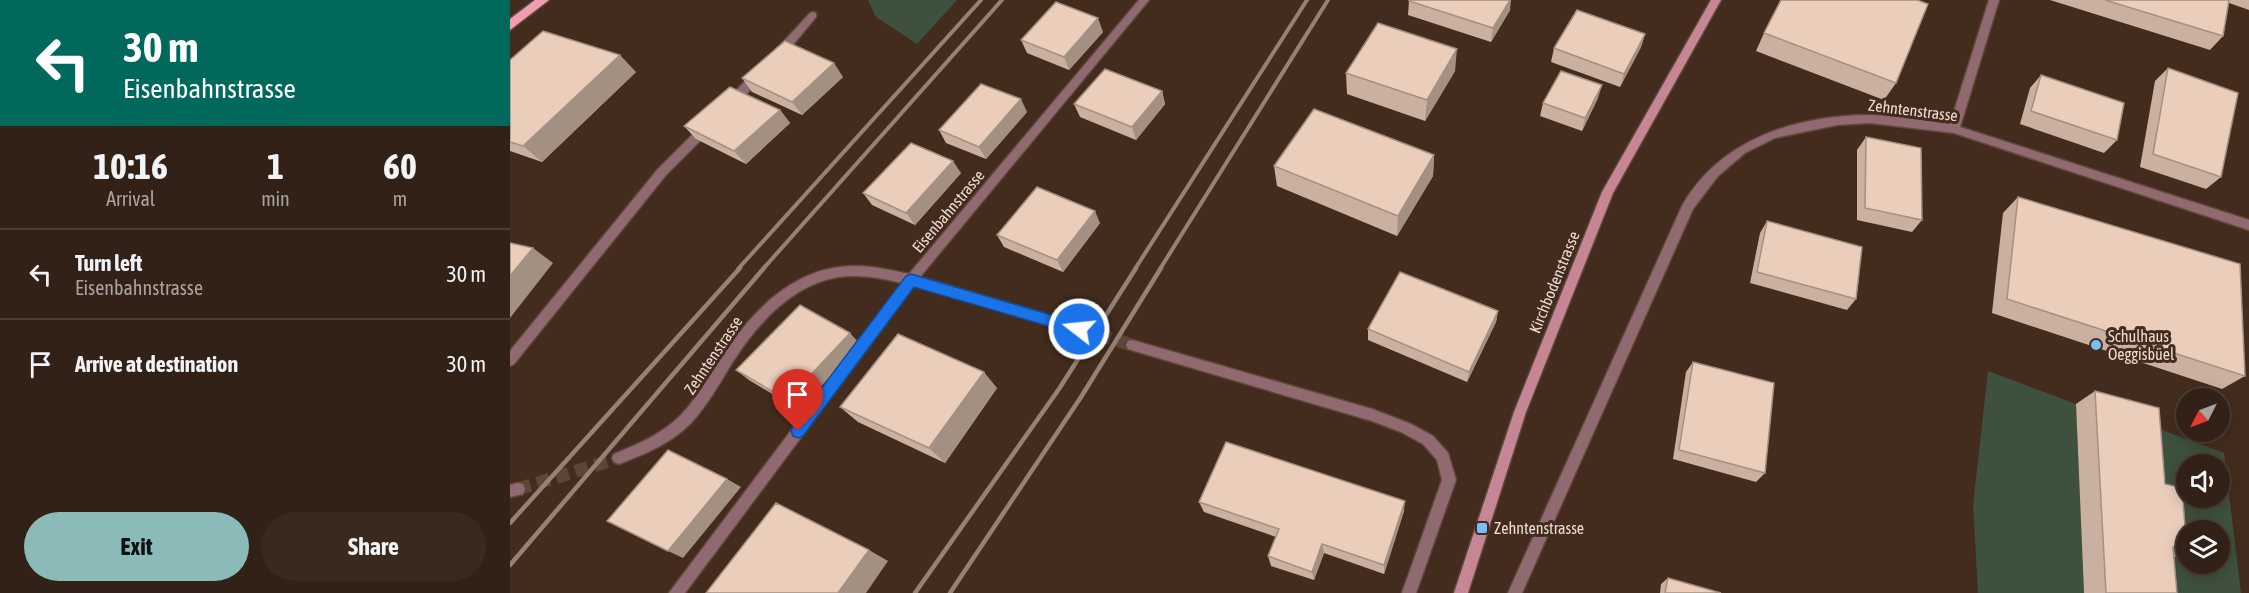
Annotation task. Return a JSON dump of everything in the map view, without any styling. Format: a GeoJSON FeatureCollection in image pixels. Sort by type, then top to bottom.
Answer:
{"type":"FeatureCollection","features":[{"type":"Feature","properties":{"kind":"main road"},"geometry":{"type":"LineString","coordinates":[[510,26],[543,0]]}},
{"type":"Feature","properties":{"kind":"street","name":"Eisenbahnstrasse"},"geometry":{"type":"LineString","coordinates":[[676,593],[911,280],[1144,0]]}},
{"type":"Feature","properties":{"kind":"street","name":"Kirchbodenstrasse"},"geometry":{"type":"LineString","coordinates":[[1461,593],[1520,412],[1608,192],[1716,0]]}},
{"type":"Feature","properties":{"kind":"street"},"geometry":{"type":"LineString","coordinates":[[1954,129],[1994,0]]}},
{"type":"Feature","properties":{"kind":"street"},"geometry":{"type":"LineString","coordinates":[[510,360],[662,172],[790,43],[813,15]]}},
{"type":"Feature","properties":{"kind":"street","name":"Zehntenstrasse"},"geometry":{"type":"LineString","coordinates":[[1515,593],[1688,206],[1714,173],[1741,150],[1773,134],[1790,129],[1870,119],[1954,129],[2249,225]]}},
{"type":"Feature","properties":{"kind":"street","name":"Zehntenstrasse"},"geometry":{"type":"LineString","coordinates":[[619,458],[655,445],[685,421],[708,391],[745,334],[775,302],[819,278],[859,270],[911,280],[1079,329]]}},
{"type":"Feature","properties":{"kind":"street"},"geometry":{"type":"LineString","coordinates":[[1132,345],[1372,415],[1406,428],[1428,440],[1443,457],[1449,480],[1409,593]]}},
{"type":"Feature","properties":{"kind":"green space"},"geometry":{"type":"Polygon","coordinates":[[[868,0],[957,0],[917,44],[876,17],[868,0]]]}},
{"type":"Feature","properties":{"kind":"green space"},"geometry":{"type":"Polygon","coordinates":[[[1988,371],[2076,404],[2084,593],[1978,593],[1973,505],[1988,371]]]}},
{"type":"Feature","properties":{"kind":"green space"},"geometry":{"type":"Polygon","coordinates":[[[2138,421],[2176,435],[2176,442],[2194,442],[2224,453],[2176,454],[2176,508],[2230,508],[2230,502],[2241,593],[2153,593],[2138,421]]]}},
{"type":"Feature","properties":{"kind":"building"},"geometry":{"type":"Polygon","coordinates":[[[1409,0],[1510,0],[1493,28],[1409,0]]]}},
{"type":"Feature","properties":{"kind":"building"},"geometry":{"type":"Polygon","coordinates":[[[1781,0],[1917,0],[1928,4],[1896,83],[1764,33],[1781,0]]]}},
{"type":"Feature","properties":{"kind":"building"},"geometry":{"type":"Polygon","coordinates":[[[2105,0],[2229,0],[2223,36],[2105,0]]]}},
{"type":"Feature","properties":{"kind":"building"},"geometry":{"type":"Polygon","coordinates":[[[1056,2],[1098,18],[1064,57],[1021,40],[1056,2]]]}},
{"type":"Feature","properties":{"kind":"building"},"geometry":{"type":"Polygon","coordinates":[[[1577,10],[1645,34],[1624,74],[1554,48],[1577,10]]]}},
{"type":"Feature","properties":{"kind":"building"},"geometry":{"type":"Polygon","coordinates":[[[1378,23],[1457,49],[1427,100],[1346,73],[1378,23]]]}},
{"type":"Feature","properties":{"kind":"building"},"geometry":{"type":"Polygon","coordinates":[[[543,31],[620,55],[523,146],[510,142],[510,60],[543,31]]]}},
{"type":"Feature","properties":{"kind":"building"},"geometry":{"type":"Polygon","coordinates":[[[785,41],[834,63],[792,102],[742,78],[785,41]]]}},
{"type":"Feature","properties":{"kind":"building"},"geometry":{"type":"Polygon","coordinates":[[[2168,68],[2238,93],[2221,177],[2153,154],[2168,68]]]}},
{"type":"Feature","properties":{"kind":"building"},"geometry":{"type":"Polygon","coordinates":[[[1105,69],[1162,91],[1132,127],[1074,104],[1105,69]]]}},
{"type":"Feature","properties":{"kind":"building"},"geometry":{"type":"Polygon","coordinates":[[[1561,71],[1602,85],[1585,118],[1543,103],[1561,71]]]}},
{"type":"Feature","properties":{"kind":"building"},"geometry":{"type":"Polygon","coordinates":[[[2041,75],[2124,103],[2117,140],[2031,111],[2041,75]]]}},
{"type":"Feature","properties":{"kind":"building"},"geometry":{"type":"Polygon","coordinates":[[[981,84],[1021,99],[979,147],[939,130],[981,84]]]}},
{"type":"Feature","properties":{"kind":"building"},"geometry":{"type":"Polygon","coordinates":[[[730,87],[780,110],[734,151],[684,126],[730,87]]]}},
{"type":"Feature","properties":{"kind":"building"},"geometry":{"type":"Polygon","coordinates":[[[1314,109],[1434,155],[1398,216],[1274,166],[1314,109]]]}},
{"type":"Feature","properties":{"kind":"building"},"geometry":{"type":"Polygon","coordinates":[[[1866,137],[1921,148],[1922,220],[1865,208],[1866,137]]]}},
{"type":"Feature","properties":{"kind":"building"},"geometry":{"type":"Polygon","coordinates":[[[911,143],[953,161],[906,213],[863,193],[911,143]]]}},
{"type":"Feature","properties":{"kind":"building"},"geometry":{"type":"Polygon","coordinates":[[[1037,187],[1095,211],[1057,260],[997,235],[1037,187]]]}},
{"type":"Feature","properties":{"kind":"building","name":"Schulhaus Oeggisbüel"},"geometry":{"type":"Polygon","coordinates":[[[2018,197],[2240,264],[2245,376],[2007,299],[2018,197]]]}},
{"type":"Feature","properties":{"kind":"building"},"geometry":{"type":"Polygon","coordinates":[[[1767,221],[1862,247],[1856,299],[1757,272],[1767,221]]]}},
{"type":"Feature","properties":{"kind":"building"},"geometry":{"type":"Polygon","coordinates":[[[510,243],[533,248],[510,276],[510,243]]]}},
{"type":"Feature","properties":{"kind":"building"},"geometry":{"type":"Polygon","coordinates":[[[1400,272],[1498,311],[1469,372],[1368,329],[1400,272]]]}},
{"type":"Feature","properties":{"kind":"building"},"geometry":{"type":"Polygon","coordinates":[[[800,305],[850,333],[787,400],[736,370],[800,305]]]}},
{"type":"Feature","properties":{"kind":"building"},"geometry":{"type":"Polygon","coordinates":[[[898,334],[984,372],[929,448],[840,407],[898,334]]]}},
{"type":"Feature","properties":{"kind":"building"},"geometry":{"type":"Polygon","coordinates":[[[1693,362],[1774,383],[1765,473],[1679,450],[1693,362]]]}},
{"type":"Feature","properties":{"kind":"building"},"geometry":{"type":"Polygon","coordinates":[[[2095,391],[2159,408],[2165,484],[2176,487],[2176,508],[2184,508],[2185,520],[2176,520],[2176,548],[2173,547],[2177,593],[2106,593],[2095,391]]]}},
{"type":"Feature","properties":{"kind":"building"},"geometry":{"type":"Polygon","coordinates":[[[1226,442],[1405,501],[1384,565],[1322,544],[1312,572],[1268,556],[1279,529],[1199,502],[1226,442]]]}},
{"type":"Feature","properties":{"kind":"building"},"geometry":{"type":"Polygon","coordinates":[[[668,450],[727,479],[668,551],[607,521],[668,450]]]}},
{"type":"Feature","properties":{"kind":"building"},"geometry":{"type":"Polygon","coordinates":[[[776,503],[869,550],[838,593],[706,593],[776,503]]]}},
{"type":"Feature","properties":{"kind":"building"},"geometry":{"type":"Polygon","coordinates":[[[1668,578],[1721,593],[1665,593],[1668,578]]]}},
{"type":"Feature","properties":{"kind":"tunnel"},"geometry":{"type":"LineString","coordinates":[[1079,329],[1132,345]]}},
{"type":"Feature","properties":{"kind":"tunnel"},"geometry":{"type":"LineString","coordinates":[[518,489],[619,458]]}},
{"type":"Feature","properties":{"kind":"railway"},"geometry":{"type":"LineString","coordinates":[[738,269],[981,0]]}},
{"type":"Feature","properties":{"kind":"railway"},"geometry":{"type":"LineString","coordinates":[[763,269],[1002,0]]}},
{"type":"Feature","properties":{"kind":"railway"},"geometry":{"type":"LineString","coordinates":[[1135,269],[1307,0]]}},
{"type":"Feature","properties":{"kind":"railway"},"geometry":{"type":"LineString","coordinates":[[1160,269],[1328,0]]}},
{"type":"Feature","properties":{"kind":"railway"},"geometry":{"type":"LineString","coordinates":[[510,523],[740,268]]}},
{"type":"Feature","properties":{"kind":"railway"},"geometry":{"type":"LineString","coordinates":[[510,565],[764,268]]}},
{"type":"Feature","properties":{"kind":"railway"},"geometry":{"type":"LineString","coordinates":[[915,593],[1059,389],[1136,268]]}},
{"type":"Feature","properties":{"kind":"railway"},"geometry":{"type":"LineString","coordinates":[[950,593],[1081,397],[1161,268]]}},
{"type":"Feature","properties":{"kind":"place","name":"Schulhaus Oeggisbüel"},"geometry":{"type":"Point","coordinates":[2096,345]}},
{"type":"Feature","properties":{"kind":"place","name":"Zehntenstrasse"},"geometry":{"type":"Point","coordinates":[1482,528]}},
{"type":"Feature","properties":{"kind":"route"},"geometry":{"type":"LineString","coordinates":[[798,431],[911,280],[1079,329]]}}]}
